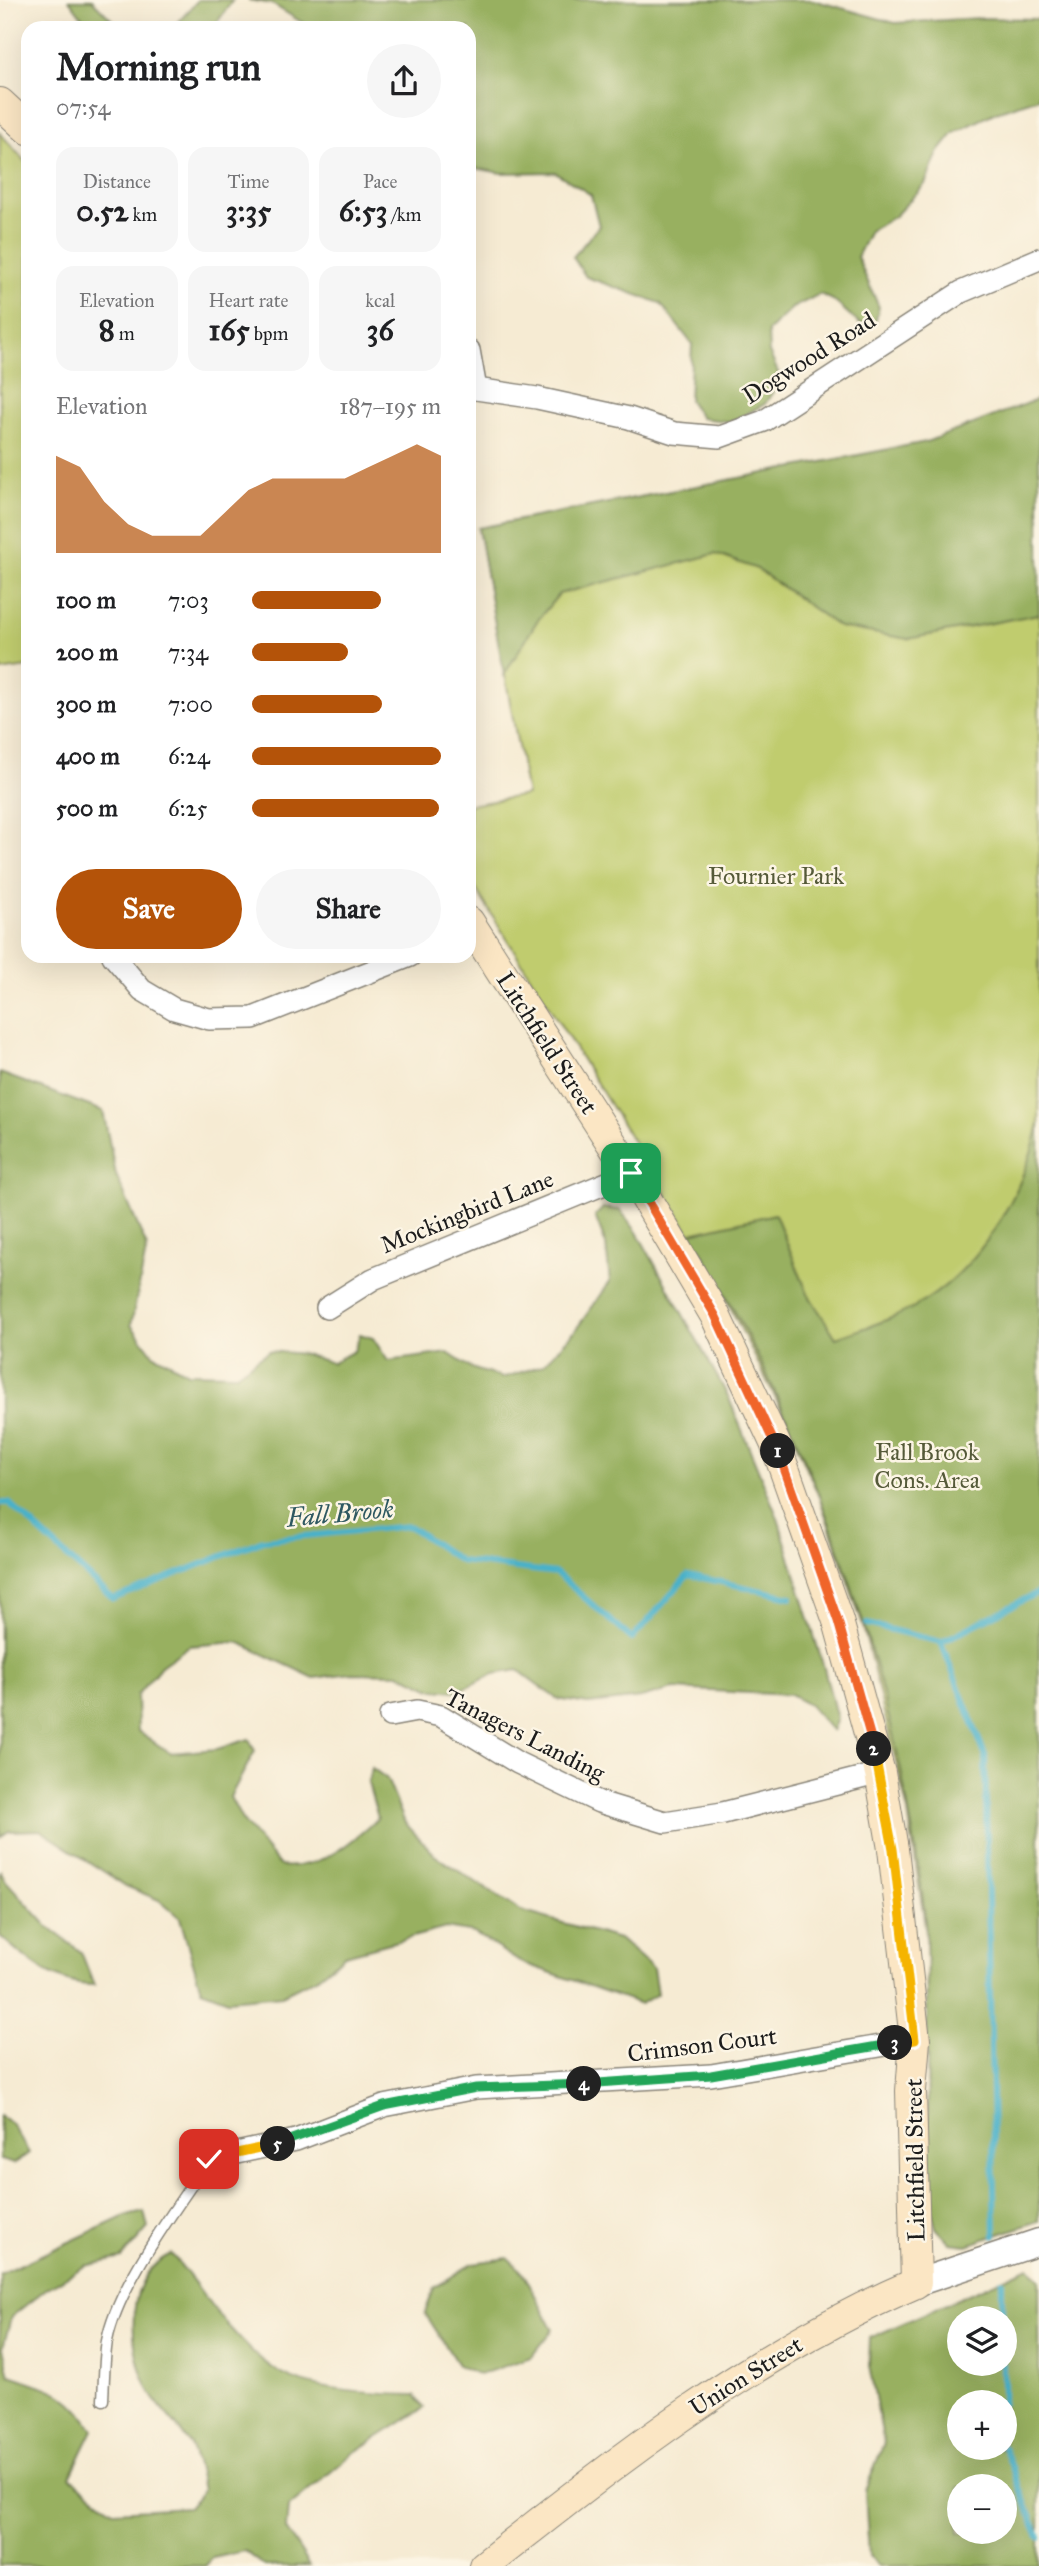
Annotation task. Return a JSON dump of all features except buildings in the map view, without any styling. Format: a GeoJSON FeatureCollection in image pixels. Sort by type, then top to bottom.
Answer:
{"type":"FeatureCollection","features":[{"type":"Feature","properties":{"kind":"main road"},"geometry":{"type":"LineString","coordinates":[[0,103],[21,122]]}},
{"type":"Feature","properties":{"kind":"main road","name":"Litchfield Street"},"geometry":{"type":"LineString","coordinates":[[476,936],[631,1173],[715,1315],[775,1443],[838,1621],[880,1773],[893,1849],[915,2040],[911,2091],[916,2283]]}},
{"type":"Feature","properties":{"kind":"main road","name":"Union Street"},"geometry":{"type":"LineString","coordinates":[[484,2566],[701,2402],[822,2328],[916,2283]]}},
{"type":"Feature","properties":{"kind":"street","name":"Dogwood Road"},"geometry":{"type":"LineString","coordinates":[[476,390],[616,415],[674,433],[720,437],[764,421],[961,292],[1039,258]]}},
{"type":"Feature","properties":{"kind":"street"},"geometry":{"type":"LineString","coordinates":[[119,963],[142,990],[174,1009],[209,1019],[253,1018],[392,963]]}},
{"type":"Feature","properties":{"kind":"street","name":"Mockingbird Lane"},"geometry":{"type":"LineString","coordinates":[[327,1308],[373,1279],[631,1173]]}},
{"type":"Feature","properties":{"kind":"street","name":"Tanagers Landing"},"geometry":{"type":"LineString","coordinates":[[390,1716],[417,1711],[441,1716],[518,1763],[599,1802],[665,1822],[723,1814],[880,1773]]}},
{"type":"Feature","properties":{"kind":"street","name":"Crimson Court"},"geometry":{"type":"LineString","coordinates":[[209,2159],[296,2140],[384,2106],[476,2088],[711,2075],[915,2040]]}},
{"type":"Feature","properties":{"kind":"street","name":"Union Street"},"geometry":{"type":"LineString","coordinates":[[916,2283],[1039,2242]]}},
{"type":"Feature","properties":{"kind":"lane"},"geometry":{"type":"LineString","coordinates":[[103,2400],[107,2341],[115,2313],[139,2268],[209,2159]]}},
{"type":"Feature","properties":{"kind":"green space"},"geometry":{"type":"Polygon","coordinates":[[[69,0],[92,0],[113,21],[85,21],[69,0]]]}},
{"type":"Feature","properties":{"kind":"green space"},"geometry":{"type":"Polygon","coordinates":[[[198,0],[233,0],[218,21],[179,21],[198,0]]]}},
{"type":"Feature","properties":{"kind":"green space"},"geometry":{"type":"Polygon","coordinates":[[[248,0],[813,0],[895,23],[980,18],[1039,19],[1039,98],[996,112],[954,133],[938,153],[925,184],[895,216],[870,231],[857,257],[879,307],[875,324],[860,324],[833,300],[820,294],[792,308],[768,331],[769,352],[781,379],[765,404],[731,422],[701,418],[689,400],[692,344],[660,303],[586,277],[573,257],[599,226],[591,195],[555,172],[501,173],[476,168],[476,21],[300,21],[272,4],[248,0]]]}},
{"type":"Feature","properties":{"kind":"green space"},"geometry":{"type":"Polygon","coordinates":[[[0,133],[21,157],[21,668],[0,671],[0,133]]]}},
{"type":"Feature","properties":{"kind":"green space"},"geometry":{"type":"Polygon","coordinates":[[[1039,399],[1039,614],[908,639],[839,627],[757,569],[715,554],[559,594],[537,621],[504,675],[478,528],[926,442],[1039,399]]]}},
{"type":"Feature","properties":{"kind":"green space","name":"Fournier Park"},"geometry":{"type":"Polygon","coordinates":[[[1039,421],[1039,1898],[925,1926],[908,1812],[863,1626],[820,1499],[786,1419],[705,1257],[476,889],[476,804],[527,795],[478,528],[1039,421]]]}},
{"type":"Feature","properties":{"kind":"green space"},"geometry":{"type":"Polygon","coordinates":[[[0,1073],[103,1111],[116,1175],[147,1247],[131,1325],[153,1354],[188,1373],[236,1374],[269,1351],[304,1354],[332,1363],[354,1351],[360,1334],[373,1338],[388,1361],[448,1353],[471,1368],[503,1378],[543,1365],[574,1332],[610,1282],[606,1245],[595,1216],[603,1208],[620,1210],[637,1232],[728,1396],[778,1518],[837,1719],[832,1731],[809,1705],[790,1695],[673,1689],[641,1698],[588,1704],[557,1699],[518,1670],[494,1674],[458,1691],[432,1689],[400,1674],[351,1673],[314,1678],[238,1642],[189,1646],[161,1666],[137,1695],[138,1731],[170,1753],[217,1749],[249,1739],[255,1751],[230,1797],[242,1820],[280,1866],[308,1864],[334,1853],[378,1818],[368,1783],[372,1768],[387,1779],[405,1823],[437,1857],[521,1911],[619,1939],[653,1968],[657,1994],[641,2004],[520,1962],[474,1933],[446,1928],[345,1955],[318,1977],[282,1995],[228,2000],[201,1990],[180,1918],[159,1900],[126,1886],[40,1830],[9,1831],[0,1837],[0,1073]]]}},
{"type":"Feature","properties":{"kind":"green space","name":"Fall Brook Cons. Area"},"geometry":{"type":"Polygon","coordinates":[[[1039,1123],[1039,2221],[967,2245],[950,2243],[936,2228],[929,2201],[924,1909],[911,1821],[893,1733],[870,1645],[811,1475],[775,1392],[735,1311],[691,1233],[775,1214],[808,1294],[836,1338],[911,1309],[963,1269],[981,1248],[1011,1201],[1023,1175],[1039,1123]]]}},
{"type":"Feature","properties":{"kind":"green space"},"geometry":{"type":"Polygon","coordinates":[[[0,1870],[6,1881],[48,1927],[81,1952],[94,1985],[67,1981],[43,1970],[0,1936],[0,1870]]]}},
{"type":"Feature","properties":{"kind":"green space"},"geometry":{"type":"Polygon","coordinates":[[[0,2116],[11,2123],[29,2153],[14,2164],[0,2160],[0,2116]]]}},
{"type":"Feature","properties":{"kind":"green space"},"geometry":{"type":"Polygon","coordinates":[[[144,2212],[148,2228],[122,2258],[85,2266],[46,2289],[11,2317],[3,2348],[10,2375],[58,2393],[68,2399],[85,2417],[93,2430],[70,2477],[113,2511],[189,2507],[203,2490],[191,2448],[149,2390],[135,2348],[134,2311],[138,2293],[145,2277],[156,2264],[171,2254],[236,2335],[279,2372],[292,2379],[326,2388],[415,2395],[424,2408],[352,2454],[288,2508],[286,2529],[310,2566],[265,2566],[245,2551],[213,2558],[205,2566],[0,2566],[0,2274],[123,2217],[144,2212]]]}},
{"type":"Feature","properties":{"kind":"green space"},"geometry":{"type":"Polygon","coordinates":[[[508,2258],[523,2272],[553,2330],[531,2357],[479,2375],[458,2365],[425,2313],[434,2288],[473,2263],[508,2258]]]}},
{"type":"Feature","properties":{"kind":"green space"},"geometry":{"type":"Polygon","coordinates":[[[1029,2267],[1039,2279],[1039,2566],[878,2566],[869,2556],[865,2491],[884,2443],[869,2366],[870,2338],[1029,2267]]]}},
{"type":"Feature","properties":{"kind":"waterway","name":"Fall Brook"},"geometry":{"type":"LineString","coordinates":[[0,1503],[9,1503],[113,1599],[263,1540],[409,1526],[460,1561],[556,1573],[632,1639],[688,1575],[791,1597]]}},
{"type":"Feature","properties":{"kind":"waterway","name":"Fall Brook"},"geometry":{"type":"LineString","coordinates":[[867,1624],[941,1642],[1039,1592]]}},
{"type":"Feature","properties":{"kind":"waterway"},"geometry":{"type":"LineString","coordinates":[[941,1642],[985,1755],[995,2236]]}},
{"type":"Feature","properties":{"kind":"waterway"},"geometry":{"type":"LineString","coordinates":[[1002,2281],[1002,2306]]}},
{"type":"Feature","properties":{"kind":"waterway"},"geometry":{"type":"LineString","coordinates":[[1003,2376],[1003,2390]]}},
{"type":"Feature","properties":{"kind":"waterway"},"geometry":{"type":"LineString","coordinates":[[1009,2460],[1039,2538]]}},
{"type":"Feature","properties":{"kind":"route"},"geometry":{"type":"LineString","coordinates":[[209,2159],[296,2140],[384,2106],[476,2088],[711,2075],[878,2044],[915,2040],[893,1849],[880,1773],[838,1621],[775,1443],[715,1315],[631,1173]]}}]}
